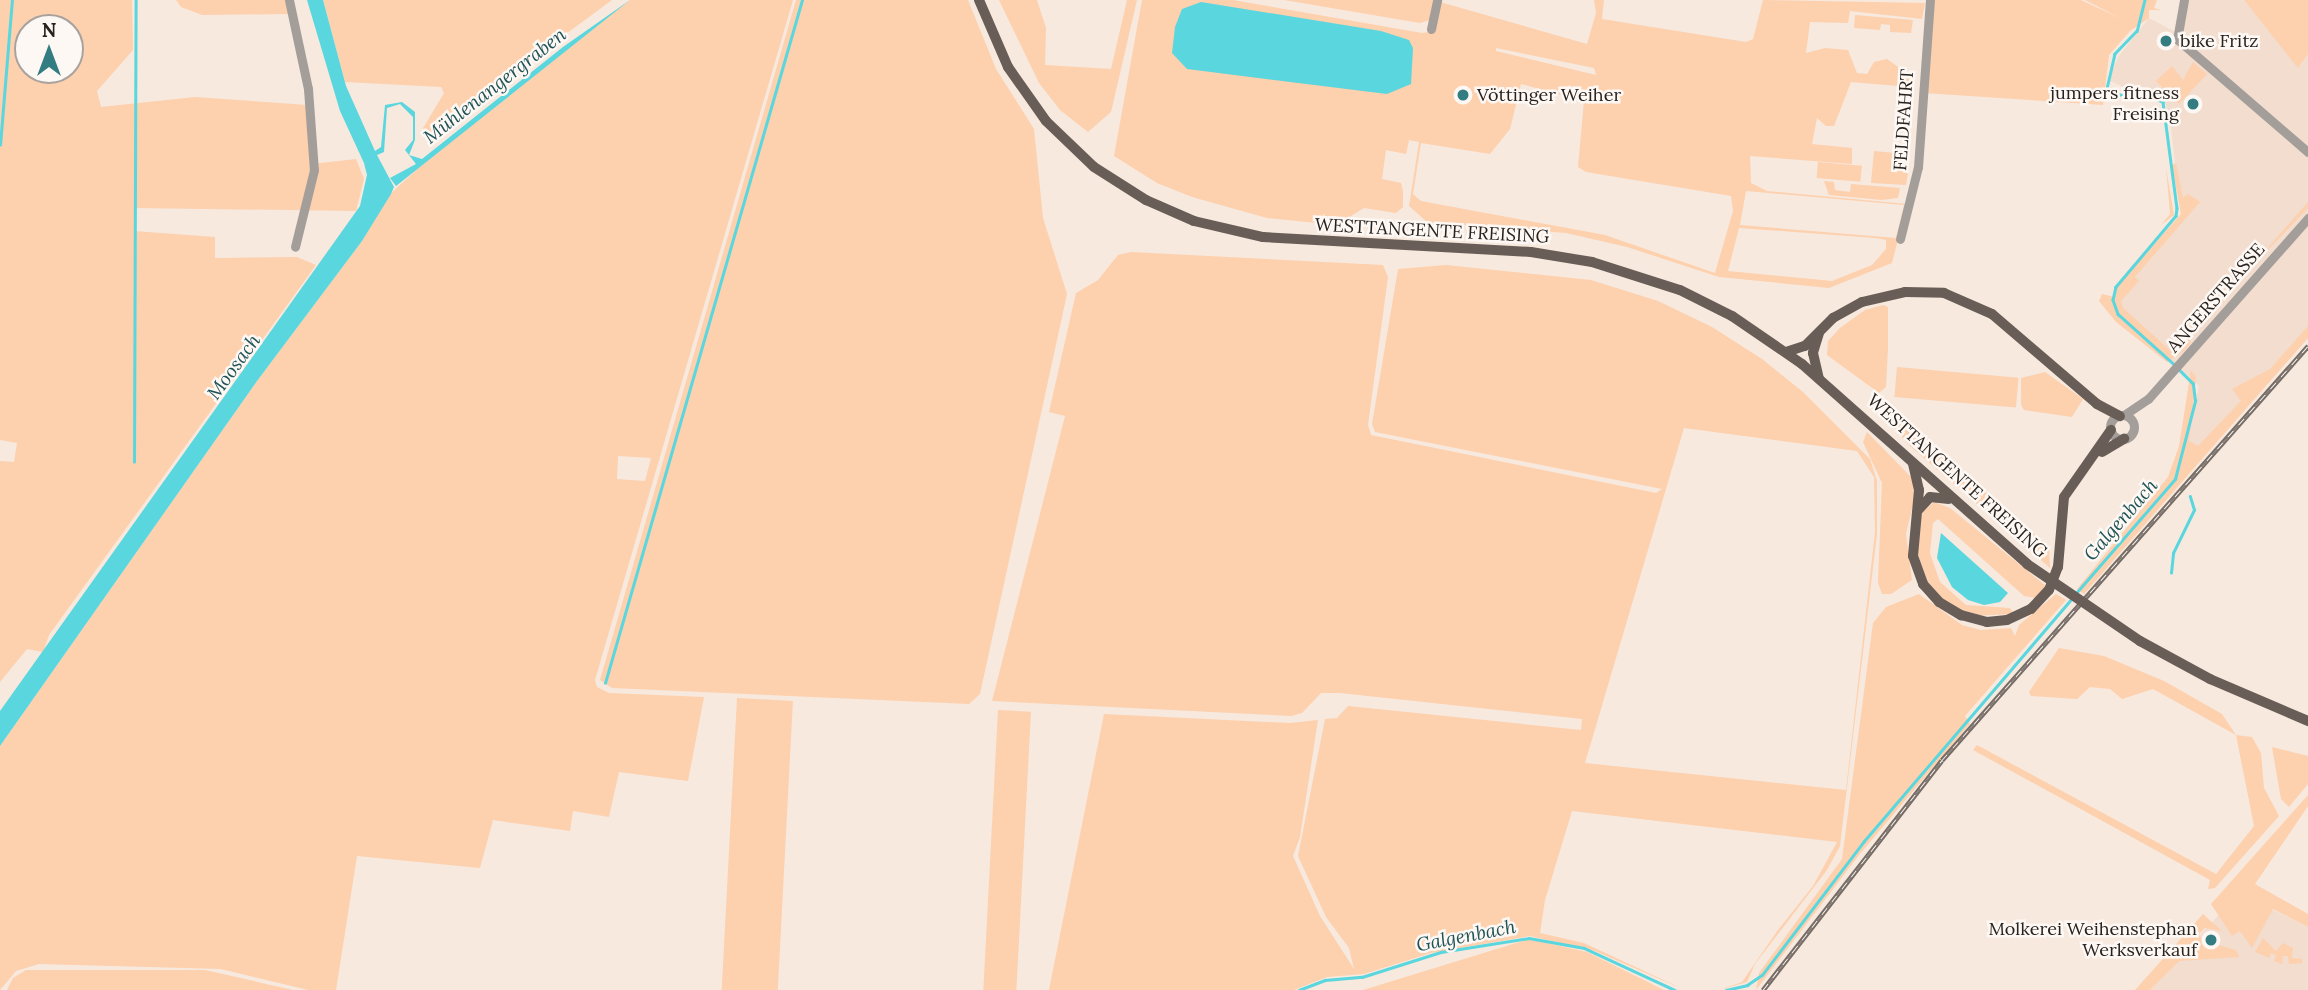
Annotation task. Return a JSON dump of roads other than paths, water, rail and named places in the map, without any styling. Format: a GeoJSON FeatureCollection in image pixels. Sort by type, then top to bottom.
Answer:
{"type":"FeatureCollection","features":[{"type":"Feature","properties":{"kind":"main road","name":"WESTTANGENTE FREISING"},"geometry":{"type":"LineString","coordinates":[[979,0],[1008,68],[1046,121],[1111,180],[1170,212],[1224,229],[1288,241],[1500,249],[1592,262],[1680,290],[1732,316],[1819,378],[1952,500],[2027,564],[2140,640],[2210,679],[2308,721]]}},
{"type":"Feature","properties":{"kind":"main road"},"geometry":{"type":"LineString","coordinates":[[1786,352],[1805,346],[1845,311],[1870,299],[1905,292],[1944,293],[1992,314],[2097,404],[2122,415]]}},
{"type":"Feature","properties":{"kind":"main road"},"geometry":{"type":"LineString","coordinates":[[1819,333],[1814,353],[1819,378]]}},
{"type":"Feature","properties":{"kind":"main road"},"geometry":{"type":"LineString","coordinates":[[1913,464],[1919,491],[1913,556],[1932,595],[1970,619],[2007,620],[2031,609],[2049,590],[2059,558],[2061,504],[2097,455],[2111,427],[2097,404]]}},
{"type":"Feature","properties":{"kind":"main road"},"geometry":{"type":"LineString","coordinates":[[2097,455],[2124,439]]}},
{"type":"Feature","properties":{"kind":"main road"},"geometry":{"type":"LineString","coordinates":[[1917,511],[1930,497],[1952,500]]}},
{"type":"Feature","properties":{"kind":"street"},"geometry":{"type":"LineString","coordinates":[[289,0],[309,89],[314,170],[295,247]]}},
{"type":"Feature","properties":{"kind":"street"},"geometry":{"type":"LineString","coordinates":[[1431,29],[1437,0]]}},
{"type":"Feature","properties":{"kind":"street","name":"FELDFAHRT"},"geometry":{"type":"LineString","coordinates":[[1899,239],[1919,167],[1930,0]]}},
{"type":"Feature","properties":{"kind":"street"},"geometry":{"type":"LineString","coordinates":[[2184,0],[2177,32],[2180,41],[2308,152]]}},
{"type":"Feature","properties":{"kind":"street","name":"ANGERSTRASSE"},"geometry":{"type":"LineString","coordinates":[[2124,439],[2132,434],[2148,399],[2308,218]]}},
{"type":"Feature","properties":{"kind":"street","name":"ANGERSTRASSE"},"geometry":{"type":"LineString","coordinates":[[2111,427],[2122,415],[2148,399]]}},
{"type":"Feature","properties":{"kind":"street"},"geometry":{"type":"LineString","coordinates":[[2122,415],[2134,425]]}},
{"type":"Feature","properties":{"kind":"street"},"geometry":{"type":"LineString","coordinates":[[2111,427],[2124,439]]}},
{"type":"Feature","properties":{"kind":"water"},"geometry":{"type":"Polygon","coordinates":[[[307,0],[323,0],[346,86],[375,151],[381,147],[385,105],[402,102],[415,112],[415,140],[409,155],[422,159],[563,47],[630,0],[396,186],[390,178],[416,164],[405,150],[413,140],[413,117],[400,104],[387,108],[384,152],[377,155],[394,187],[391,194],[362,241],[257,381],[0,746],[0,711],[360,206],[367,175],[364,163],[340,111],[307,0]]]}},
{"type":"Feature","properties":{"kind":"water"},"geometry":{"type":"Polygon","coordinates":[[[1201,2],[1381,31],[1409,40],[1413,48],[1411,84],[1387,94],[1187,69],[1172,53],[1175,27],[1182,9],[1201,2]]]}},
{"type":"Feature","properties":{"kind":"water"},"geometry":{"type":"Polygon","coordinates":[[[1941,533],[2008,593],[2000,602],[1984,605],[1968,600],[1952,587],[1937,558],[1941,533]]]}},
{"type":"Feature","properties":{"kind":"waterway"},"geometry":{"type":"LineString","coordinates":[[0,145],[12,0]]}},
{"type":"Feature","properties":{"kind":"waterway"},"geometry":{"type":"LineString","coordinates":[[134,462],[136,0]]}},
{"type":"Feature","properties":{"kind":"waterway"},"geometry":{"type":"LineString","coordinates":[[605,683],[802,0]]}},
{"type":"Feature","properties":{"kind":"waterway","name":"Galgenbach"},"geometry":{"type":"LineString","coordinates":[[2145,0],[2137,31],[2115,54],[2107,89],[2115,95],[2144,93],[2163,102],[2177,208],[2176,216],[2116,287],[2113,300],[2118,314],[2174,364]]}},
{"type":"Feature","properties":{"kind":"waterway","name":"Galgenbach"},"geometry":{"type":"LineString","coordinates":[[2076,593],[2175,479],[2195,401],[2193,384],[2178,369]]}},
{"type":"Feature","properties":{"kind":"waterway"},"geometry":{"type":"LineString","coordinates":[[2171,573],[2173,553],[2194,510],[2190,497]]}},
{"type":"Feature","properties":{"kind":"waterway","name":"Galgenbach"},"geometry":{"type":"LineString","coordinates":[[1726,990],[1747,985],[1762,975],[1864,841],[2072,598]]}},
{"type":"Feature","properties":{"kind":"waterway","name":"Galgenbach"},"geometry":{"type":"LineString","coordinates":[[1299,990],[1325,980],[1362,977],[1441,952],[1529,938],[1584,948],[1675,990]]}},
{"type":"Feature","properties":{"kind":"railway"},"geometry":{"type":"LineString","coordinates":[[1763,990],[1942,760],[2308,346]]}},
{"type":"Feature","properties":{"kind":"place","name":"bike Fritz"},"geometry":{"type":"Point","coordinates":[2166,41]}},
{"type":"Feature","properties":{"kind":"place","name":"Vöttinger Weiher"},"geometry":{"type":"Point","coordinates":[1463,95]}},
{"type":"Feature","properties":{"kind":"place","name":"jumpers fitness Freising"},"geometry":{"type":"Point","coordinates":[2193,104]}},
{"type":"Feature","properties":{"kind":"place","name":"Molkerei Weihenstephan Werksverkauf"},"geometry":{"type":"Point","coordinates":[2211,940]}},
{"type":"Feature","properties":{"kind":"water label","name":"Mühlenangergraben"},"geometry":{"type":"Point","coordinates":[495,86]}},
{"type":"Feature","properties":{"kind":"water label","name":"Moosach"},"geometry":{"type":"Point","coordinates":[234,367]}}]}
